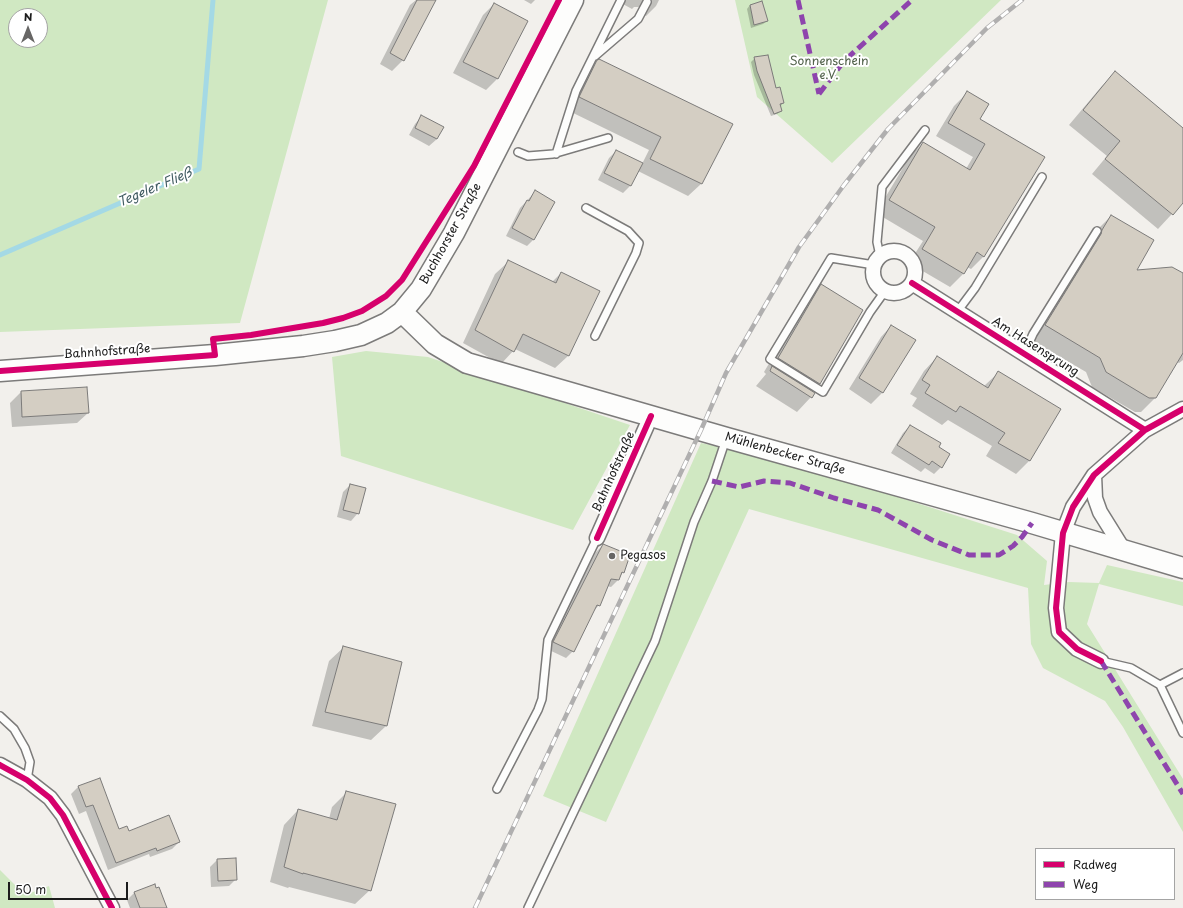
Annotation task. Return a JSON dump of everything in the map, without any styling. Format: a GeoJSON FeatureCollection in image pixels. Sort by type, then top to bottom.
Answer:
{"type":"FeatureCollection","features":[{"type":"Feature","properties":{"kind":"main road","name":"Buchhorster Straße"},"geometry":{"type":"LineString","coordinates":[[215,355],[303,346],[346,339],[361,335],[387,323],[402,312],[421,289],[454,233],[573,0]]}},
{"type":"Feature","properties":{"kind":"main road","name":"Mühlenbecker Straße"},"geometry":{"type":"LineString","coordinates":[[402,312],[435,344],[467,363],[727,438],[1123,549],[1183,568]]}},
{"type":"Feature","properties":{"kind":"main road","name":"Bahnhofstraße"},"geometry":{"type":"LineString","coordinates":[[0,371],[215,355]]}},
{"type":"Feature","properties":{"kind":"street"},"geometry":{"type":"LineString","coordinates":[[888,251],[899,251],[908,255],[914,263],[916,274],[912,283],[905,290],[895,293],[885,291],[877,284],[873,275],[877,260],[888,251]]}},
{"type":"Feature","properties":{"kind":"street","name":"Am Hasensprung"},"geometry":{"type":"LineString","coordinates":[[912,283],[1145,430]]}},
{"type":"Feature","properties":{"kind":"street"},"geometry":{"type":"LineString","coordinates":[[1101,661],[1076,648],[1059,632],[1056,608],[1063,533],[1073,507],[1094,475],[1145,430],[1183,409]]}},
{"type":"Feature","properties":{"kind":"street","name":"Bahnhofstraße"},"geometry":{"type":"LineString","coordinates":[[597,538],[652,416]]}},
{"type":"Feature","properties":{"kind":"street"},"geometry":{"type":"LineString","coordinates":[[1094,475],[1095,498],[1100,512],[1123,549]]}},
{"type":"Feature","properties":{"kind":"street"},"geometry":{"type":"LineString","coordinates":[[0,766],[27,780],[50,798],[63,815],[112,908]]}},
{"type":"Feature","properties":{"kind":"lane"},"geometry":{"type":"LineString","coordinates":[[556,154],[576,91],[621,0]]}},
{"type":"Feature","properties":{"kind":"lane"},"geometry":{"type":"LineString","coordinates":[[591,60],[638,19],[647,2]]}},
{"type":"Feature","properties":{"kind":"lane"},"geometry":{"type":"LineString","coordinates":[[885,291],[870,312],[823,392],[770,359],[831,258],[877,260],[877,242],[882,186],[925,130]]}},
{"type":"Feature","properties":{"kind":"lane"},"geometry":{"type":"LineString","coordinates":[[518,152],[528,156],[556,154],[608,138]]}},
{"type":"Feature","properties":{"kind":"lane"},"geometry":{"type":"LineString","coordinates":[[957,312],[975,288],[1042,177]]}},
{"type":"Feature","properties":{"kind":"lane"},"geometry":{"type":"LineString","coordinates":[[586,208],[628,231],[639,243],[636,253],[595,336]]}},
{"type":"Feature","properties":{"kind":"lane"},"geometry":{"type":"LineString","coordinates":[[1024,354],[1033,334],[1097,231]]}},
{"type":"Feature","properties":{"kind":"lane"},"geometry":{"type":"LineString","coordinates":[[528,908],[655,641],[694,522],[712,481],[727,438]]}},
{"type":"Feature","properties":{"kind":"lane"},"geometry":{"type":"LineString","coordinates":[[497,790],[538,710],[542,699],[548,640],[597,538]]}},
{"type":"Feature","properties":{"kind":"lane"},"geometry":{"type":"LineString","coordinates":[[1101,661],[1131,668],[1160,685],[1183,733]]}},
{"type":"Feature","properties":{"kind":"lane"},"geometry":{"type":"LineString","coordinates":[[1160,685],[1183,673]]}},
{"type":"Feature","properties":{"kind":"lane"},"geometry":{"type":"LineString","coordinates":[[0,716],[14,729],[25,748],[30,762],[27,780]]}},
{"type":"Feature","properties":{"kind":"green space"},"geometry":{"type":"Polygon","coordinates":[[[0,0],[328,0],[240,323],[0,332],[0,0]]]}},
{"type":"Feature","properties":{"kind":"green space","name":"Sonnenschein e.V."},"geometry":{"type":"Polygon","coordinates":[[[735,0],[1001,0],[832,163],[757,97],[735,0]]]}},
{"type":"Feature","properties":{"kind":"green space"},"geometry":{"type":"Polygon","coordinates":[[[366,351],[428,357],[630,425],[573,530],[341,456],[332,357],[366,351]]]}},
{"type":"Feature","properties":{"kind":"green space"},"geometry":{"type":"Polygon","coordinates":[[[701,443],[748,453],[857,484],[1017,535],[1047,561],[1044,585],[1069,582],[1099,583],[1107,565],[1183,582],[1183,606],[1099,584],[1087,624],[1183,779],[1183,832],[1123,727],[1105,701],[1043,668],[1031,644],[1028,588],[749,509],[606,822],[543,796],[701,443]]]}},
{"type":"Feature","properties":{"kind":"green space"},"geometry":{"type":"Polygon","coordinates":[[[0,870],[25,895],[49,886],[55,908],[0,908],[0,870]]]}},
{"type":"Feature","properties":{"kind":"building"},"geometry":{"type":"Polygon","coordinates":[[[417,0],[436,0],[404,61],[390,53],[417,0]]]}},
{"type":"Feature","properties":{"kind":"building"},"geometry":{"type":"Polygon","coordinates":[[[762,1],[768,21],[754,25],[750,5],[762,1]]]}},
{"type":"Feature","properties":{"kind":"building"},"geometry":{"type":"Polygon","coordinates":[[[494,3],[528,21],[498,79],[463,62],[494,3]]]}},
{"type":"Feature","properties":{"kind":"building"},"geometry":{"type":"Polygon","coordinates":[[[768,55],[776,88],[780,87],[784,103],[780,104],[782,111],[774,114],[757,71],[754,57],[768,55]]]}},
{"type":"Feature","properties":{"kind":"building"},"geometry":{"type":"Polygon","coordinates":[[[599,59],[733,124],[702,184],[650,159],[661,137],[579,97],[597,60],[599,59]]]}},
{"type":"Feature","properties":{"kind":"building"},"geometry":{"type":"Polygon","coordinates":[[[1115,71],[1183,128],[1183,203],[1173,215],[1105,159],[1120,141],[1083,110],[1115,71]]]}},
{"type":"Feature","properties":{"kind":"building"},"geometry":{"type":"Polygon","coordinates":[[[967,91],[989,104],[980,119],[1045,157],[984,257],[977,252],[964,274],[922,249],[935,227],[889,200],[923,142],[970,170],[985,144],[948,123],[967,91]]]}},
{"type":"Feature","properties":{"kind":"building"},"geometry":{"type":"Polygon","coordinates":[[[421,115],[444,127],[437,139],[415,128],[421,115]]]}},
{"type":"Feature","properties":{"kind":"building"},"geometry":{"type":"Polygon","coordinates":[[[616,150],[643,163],[631,186],[604,173],[616,150]]]}},
{"type":"Feature","properties":{"kind":"building"},"geometry":{"type":"Polygon","coordinates":[[[535,190],[555,202],[534,240],[512,228],[527,200],[529,201],[535,190]]]}},
{"type":"Feature","properties":{"kind":"building"},"geometry":{"type":"Polygon","coordinates":[[[1111,215],[1154,240],[1137,270],[1172,267],[1183,273],[1183,353],[1156,398],[1149,398],[1106,372],[1100,358],[1045,325],[1101,234],[1111,215]]]}},
{"type":"Feature","properties":{"kind":"building"},"geometry":{"type":"Polygon","coordinates":[[[508,260],[556,283],[561,272],[600,291],[569,356],[523,334],[514,352],[475,330],[508,260]]]}},
{"type":"Feature","properties":{"kind":"building"},"geometry":{"type":"Polygon","coordinates":[[[821,284],[863,310],[820,384],[778,358],[821,284]]]}},
{"type":"Feature","properties":{"kind":"building"},"geometry":{"type":"Polygon","coordinates":[[[891,325],[916,340],[883,393],[859,378],[891,325]]]}},
{"type":"Feature","properties":{"kind":"building"},"geometry":{"type":"Polygon","coordinates":[[[937,356],[988,388],[998,371],[1061,409],[1030,461],[998,443],[1005,433],[960,406],[956,412],[925,393],[930,385],[922,380],[937,356]]]}},
{"type":"Feature","properties":{"kind":"building"},"geometry":{"type":"Polygon","coordinates":[[[772,366],[815,393],[812,398],[770,371],[772,366]]]}},
{"type":"Feature","properties":{"kind":"building"},"geometry":{"type":"Polygon","coordinates":[[[87,387],[89,413],[22,417],[21,391],[87,387]]]}},
{"type":"Feature","properties":{"kind":"building"},"geometry":{"type":"Polygon","coordinates":[[[910,425],[941,443],[939,447],[950,454],[942,468],[932,461],[929,465],[897,445],[910,425]]]}},
{"type":"Feature","properties":{"kind":"building"},"geometry":{"type":"Polygon","coordinates":[[[350,484],[366,488],[359,514],[343,510],[350,484]]]}},
{"type":"Feature","properties":{"kind":"building"},"geometry":{"type":"Polygon","coordinates":[[[603,544],[630,555],[624,573],[622,572],[619,580],[611,579],[600,606],[597,605],[574,652],[553,642],[603,544]]]}},
{"type":"Feature","properties":{"kind":"building"},"geometry":{"type":"Polygon","coordinates":[[[343,646],[402,662],[387,726],[325,712],[343,646]]]}},
{"type":"Feature","properties":{"kind":"building"},"geometry":{"type":"Polygon","coordinates":[[[100,778],[119,829],[127,826],[129,831],[169,815],[180,842],[157,851],[156,848],[116,863],[93,805],[86,807],[78,786],[100,778]]]}},
{"type":"Feature","properties":{"kind":"building"},"geometry":{"type":"Polygon","coordinates":[[[346,791],[396,804],[371,891],[303,874],[284,867],[298,809],[337,820],[346,791]]]}},
{"type":"Feature","properties":{"kind":"building"},"geometry":{"type":"Polygon","coordinates":[[[236,858],[237,880],[218,881],[217,859],[236,858]]]}},
{"type":"Feature","properties":{"kind":"building"},"geometry":{"type":"Polygon","coordinates":[[[155,884],[156,888],[159,887],[167,908],[140,908],[134,892],[155,884]]]}},
{"type":"Feature","properties":{"kind":"waterway","name":"Tegeler Fließ"},"geometry":{"type":"LineString","coordinates":[[0,255],[199,169],[213,0]]}},
{"type":"Feature","properties":{"kind":"railway"},"geometry":{"type":"LineString","coordinates":[[475,908],[701,430],[726,373],[799,247],[844,185],[888,129],[987,28],[1022,0]]}},
{"type":"Feature","properties":{"kind":"marked path"},"geometry":{"type":"LineString","coordinates":[[798,0],[819,94]]}},
{"type":"Feature","properties":{"kind":"marked path"},"geometry":{"type":"LineString","coordinates":[[819,94],[844,61],[912,0]]}},
{"type":"Feature","properties":{"kind":"marked path"},"geometry":{"type":"LineString","coordinates":[[712,481],[739,487],[764,481],[790,483],[834,498],[878,510],[932,540],[969,555],[999,555],[1013,546],[1022,537],[1032,523]]}},
{"type":"Feature","properties":{"kind":"marked path"},"geometry":{"type":"LineString","coordinates":[[1101,661],[1183,794]]}},
{"type":"Feature","properties":{"kind":"cycle path"},"geometry":{"type":"LineString","coordinates":[[0,371],[215,355],[213,339],[251,335],[323,323],[362,311],[386,296],[402,280],[474,166],[559,0]]}},
{"type":"Feature","properties":{"kind":"cycle path"},"geometry":{"type":"LineString","coordinates":[[912,283],[1145,430]]}},
{"type":"Feature","properties":{"kind":"cycle path"},"geometry":{"type":"LineString","coordinates":[[1101,661],[1077,649],[1059,632],[1056,608],[1063,533],[1073,507],[1094,475],[1145,430],[1183,409]]}},
{"type":"Feature","properties":{"kind":"cycle path"},"geometry":{"type":"LineString","coordinates":[[597,538],[651,416]]}},
{"type":"Feature","properties":{"kind":"cycle path"},"geometry":{"type":"LineString","coordinates":[[0,765],[27,780],[50,798],[63,815],[112,908]]}},
{"type":"Feature","properties":{"kind":"place","name":"Pegasos"},"geometry":{"type":"Point","coordinates":[612,556]}}]}
